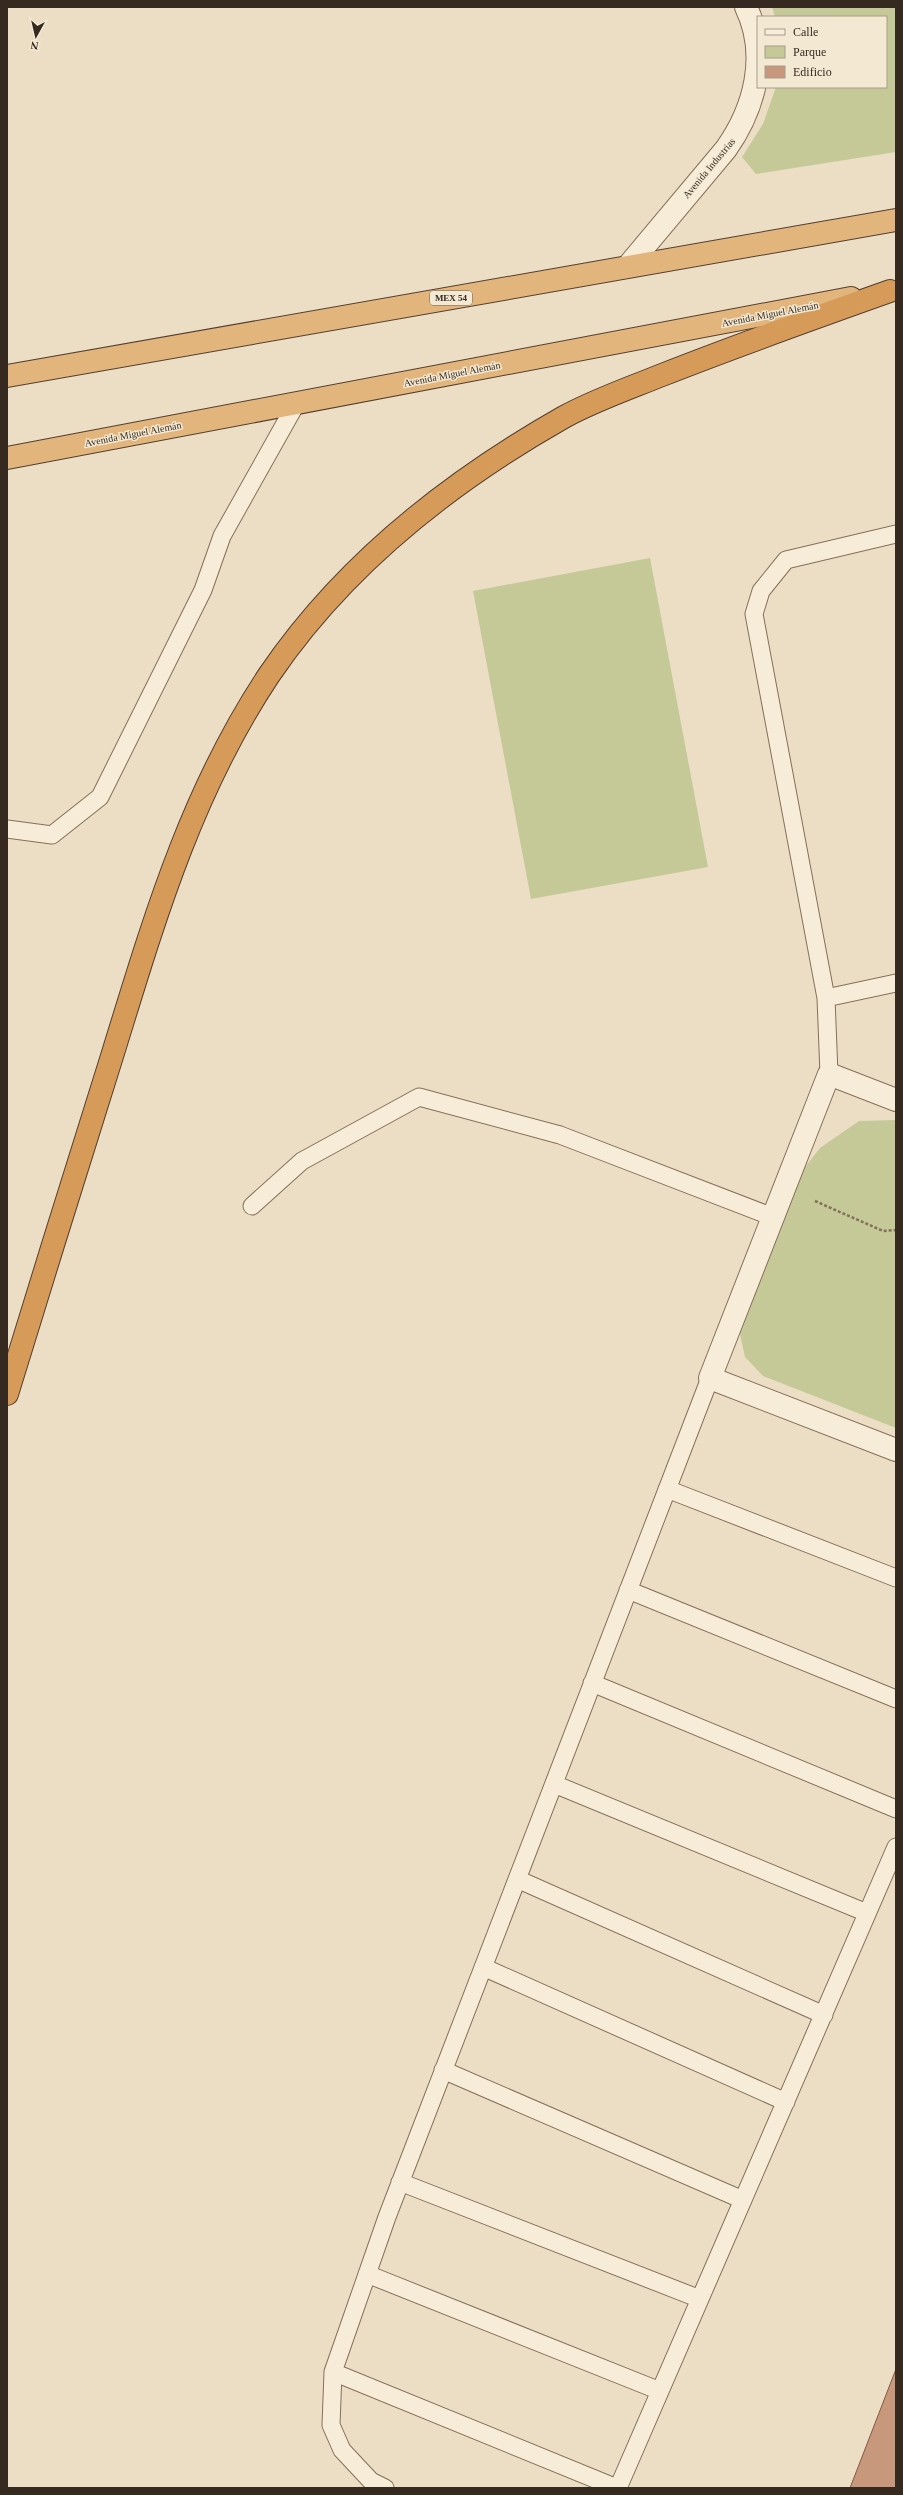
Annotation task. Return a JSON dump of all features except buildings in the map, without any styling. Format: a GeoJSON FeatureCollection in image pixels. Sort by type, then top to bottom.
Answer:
{"type":"FeatureCollection","features":[{"type":"Feature","properties":{"kind":"highway","name":"MEX 54"},"geometry":{"type":"LineString","coordinates":[[7,376],[896,220]]}},
{"type":"Feature","properties":{"kind":"highway","name":"Avenida Miguel Alemán"},"geometry":{"type":"LineString","coordinates":[[7,458],[893,290]]}},
{"type":"Feature","properties":{"kind":"highway"},"geometry":{"type":"LineString","coordinates":[[7,1394],[152,926],[185,833],[229,741],[270,674],[318,614],[372,554],[436,503],[502,454],[569,414],[725,350],[893,290]]}},
{"type":"Feature","properties":{"kind":"street","name":"Avenida Industrias"},"geometry":{"type":"LineString","coordinates":[[746,7],[755,36],[757,51]]}},
{"type":"Feature","properties":{"kind":"street","name":"Avenida Industrias"},"geometry":{"type":"LineString","coordinates":[[628,266],[726,150],[740,130],[750,107],[757,67]]}},
{"type":"Feature","properties":{"kind":"street"},"geometry":{"type":"LineString","coordinates":[[896,1100],[829,1074],[710,1378],[896,1450]]}},
{"type":"Feature","properties":{"kind":"lane"},"geometry":{"type":"LineString","coordinates":[[7,828],[52,835],[100,797],[203,590],[222,536],[296,404]]}},
{"type":"Feature","properties":{"kind":"lane"},"geometry":{"type":"LineString","coordinates":[[829,1074],[826,998],[754,614],[761,591],[786,560],[896,534]]}},
{"type":"Feature","properties":{"kind":"lane"},"geometry":{"type":"LineString","coordinates":[[826,998],[896,983]]}},
{"type":"Feature","properties":{"kind":"lane"},"geometry":{"type":"LineString","coordinates":[[252,1206],[302,1161],[419,1097],[560,1135],[773,1217]]}},
{"type":"Feature","properties":{"kind":"lane"},"geometry":{"type":"LineString","coordinates":[[386,2488],[371,2481],[342,2450],[331,2425],[333,2372],[400,2182],[710,1378]]}},
{"type":"Feature","properties":{"kind":"lane"},"geometry":{"type":"LineString","coordinates":[[667,1489],[896,1578]]}},
{"type":"Feature","properties":{"kind":"lane"},"geometry":{"type":"LineString","coordinates":[[628,1590],[896,1699]]}},
{"type":"Feature","properties":{"kind":"lane"},"geometry":{"type":"LineString","coordinates":[[592,1683],[896,1809]]}},
{"type":"Feature","properties":{"kind":"lane"},"geometry":{"type":"LineString","coordinates":[[554,1784],[868,1913]]}},
{"type":"Feature","properties":{"kind":"lane"},"geometry":{"type":"LineString","coordinates":[[333,2372],[618,2488],[896,1847]]}},
{"type":"Feature","properties":{"kind":"lane"},"geometry":{"type":"LineString","coordinates":[[517,1879],[824,2015]]}},
{"type":"Feature","properties":{"kind":"lane"},"geometry":{"type":"LineString","coordinates":[[483,1967],[786,2102]]}},
{"type":"Feature","properties":{"kind":"lane"},"geometry":{"type":"LineString","coordinates":[[443,2070],[743,2200]]}},
{"type":"Feature","properties":{"kind":"lane"},"geometry":{"type":"LineString","coordinates":[[400,2182],[700,2299]]}},
{"type":"Feature","properties":{"kind":"lane"},"geometry":{"type":"LineString","coordinates":[[367,2274],[660,2391]]}},
{"type":"Feature","properties":{"kind":"path"},"geometry":{"type":"LineString","coordinates":[[785,1186],[883,1230],[896,1230]]}},
{"type":"Feature","properties":{"kind":"green space"},"geometry":{"type":"Polygon","coordinates":[[[772,7],[894,7],[896,11],[896,152],[756,174],[742,157],[763,124],[776,88],[887,88],[887,16],[775,16],[772,7]]]}},
{"type":"Feature","properties":{"kind":"green space"},"geometry":{"type":"Polygon","coordinates":[[[650,558],[708,867],[531,899],[473,591],[650,558]]]}},
{"type":"Feature","properties":{"kind":"green space"},"geometry":{"type":"Polygon","coordinates":[[[896,1120],[896,1428],[763,1376],[745,1357],[740,1334],[798,1176],[820,1148],[859,1121],[896,1120]]]}}]}
